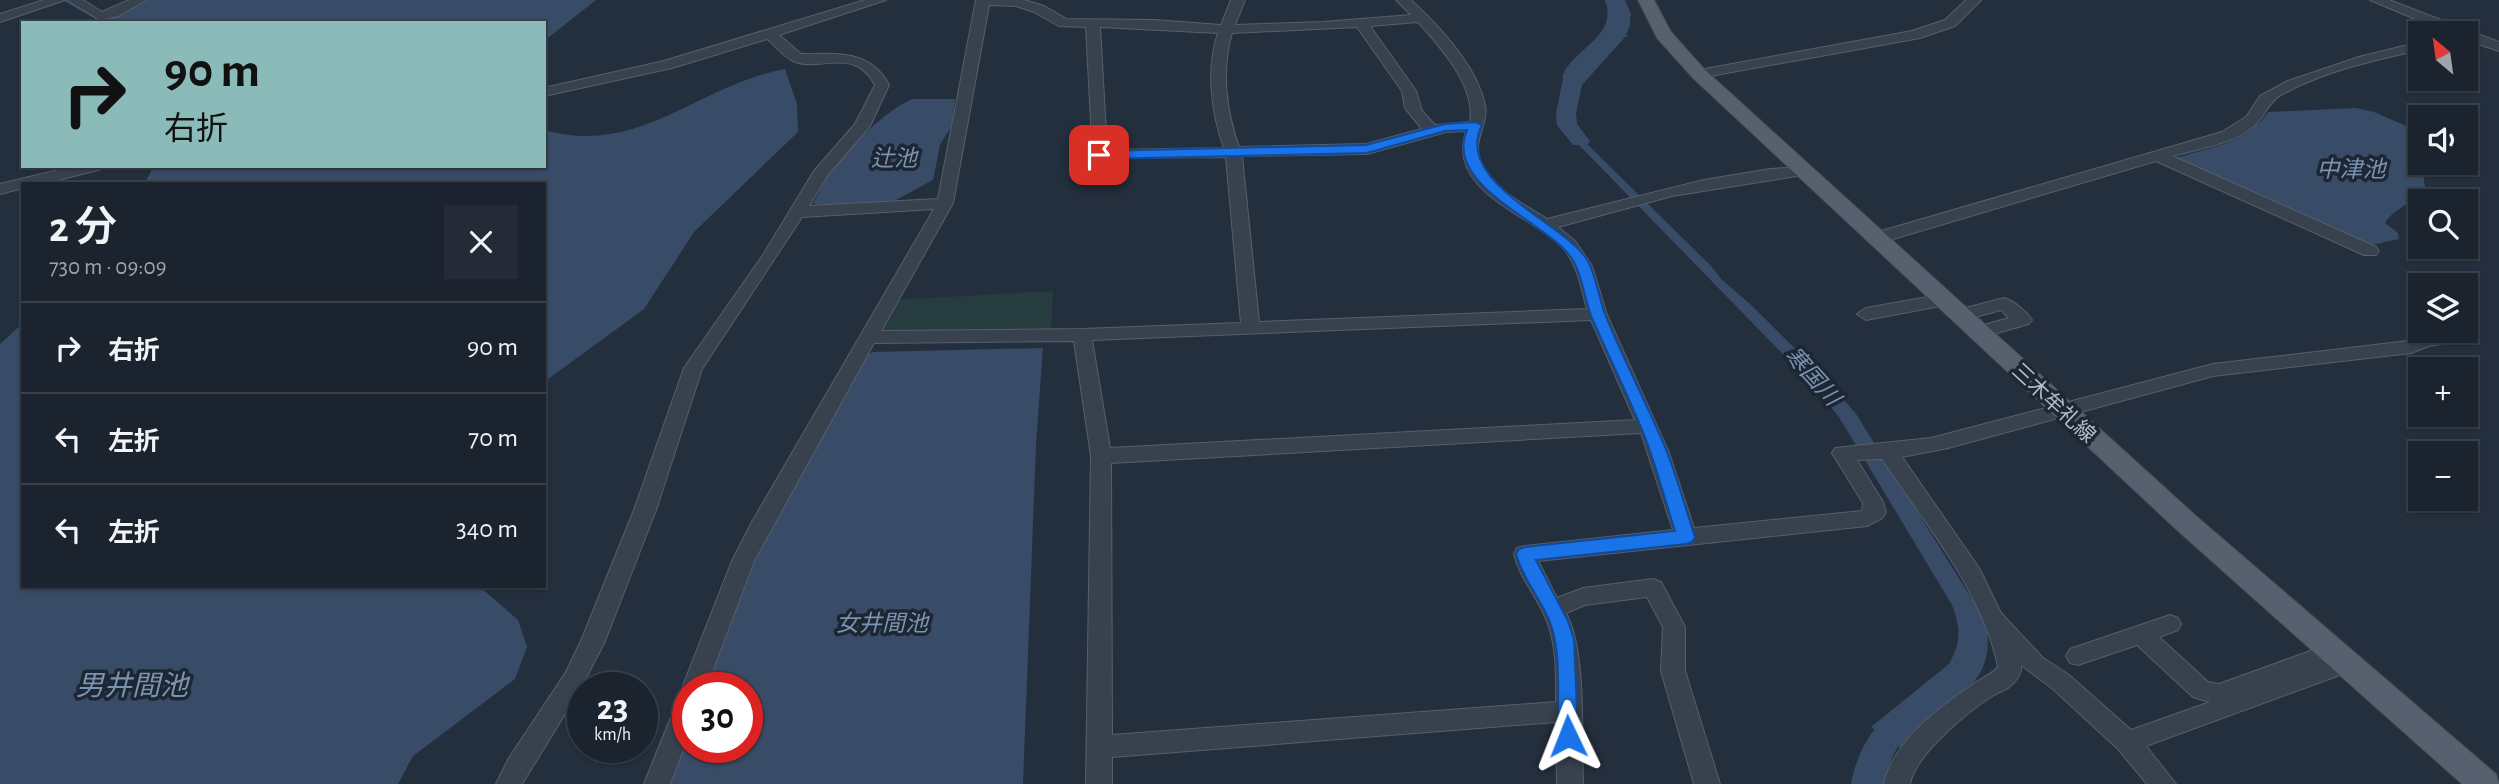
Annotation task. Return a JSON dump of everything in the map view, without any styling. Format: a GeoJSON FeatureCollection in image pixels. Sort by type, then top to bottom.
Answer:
{"type":"FeatureCollection","features":[{"type":"Feature","properties":{"kind":"main road","name":"三木牟礼線"},"geometry":{"type":"LineString","coordinates":[[1646,0],[1663,34],[1699,74],[2063,411],[2337,658],[2485,784]]}},
{"type":"Feature","properties":{"kind":"street"},"geometry":{"type":"LineString","coordinates":[[0,18],[58,0]]}},
{"type":"Feature","properties":{"kind":"street"},"geometry":{"type":"LineString","coordinates":[[79,3],[101,0]]}},
{"type":"Feature","properties":{"kind":"street"},"geometry":{"type":"LineString","coordinates":[[79,3],[100,16],[106,16],[139,0]]}},
{"type":"Feature","properties":{"kind":"street"},"geometry":{"type":"LineString","coordinates":[[546,92],[667,65],[879,0]]}},
{"type":"Feature","properties":{"kind":"street"},"geometry":{"type":"LineString","coordinates":[[1238,0],[1225,29],[1218,60],[1226,139],[1234,154],[1251,328]]}},
{"type":"Feature","properties":{"kind":"street"},"geometry":{"type":"LineString","coordinates":[[1404,0],[1422,18],[1454,60],[1478,105],[1470,150],[1475,165],[1487,181],[1520,211],[1545,225],[1571,247],[1580,260],[1598,314],[1648,426],[1686,537]]}},
{"type":"Feature","properties":{"kind":"street"},"geometry":{"type":"LineString","coordinates":[[1699,74],[1915,35],[1950,23],[1973,0]]}},
{"type":"Feature","properties":{"kind":"street"},"geometry":{"type":"LineString","coordinates":[[2377,0],[2430,21]]}},
{"type":"Feature","properties":{"kind":"street"},"geometry":{"type":"LineString","coordinates":[[700,672],[748,551],[945,203],[983,1],[1017,2],[1039,9],[1064,23],[1225,29],[1422,18]]}},
{"type":"Feature","properties":{"kind":"street"},"geometry":{"type":"LineString","coordinates":[[1360,22],[1409,91],[1408,98],[1421,121],[1433,131]]}},
{"type":"Feature","properties":{"kind":"street"},"geometry":{"type":"LineString","coordinates":[[1093,23],[1099,155],[1367,149],[1460,124],[1475,125]]}},
{"type":"Feature","properties":{"kind":"street"},"geometry":{"type":"LineString","coordinates":[[509,784],[574,679],[593,641],[645,510],[693,368],[799,212],[820,174],[862,127],[882,85],[879,78],[860,62],[852,59],[797,58],[770,34]]}},
{"type":"Feature","properties":{"kind":"street"},"geometry":{"type":"LineString","coordinates":[[1877,238],[2227,135],[2244,127],[2254,118],[2264,99],[2277,92],[2337,69],[2408,49]]}},
{"type":"Feature","properties":{"kind":"street"},"geometry":{"type":"LineString","coordinates":[[2156,155],[2370,251]]}},
{"type":"Feature","properties":{"kind":"street"},"geometry":{"type":"LineString","coordinates":[[29,182],[88,168]]}},
{"type":"Feature","properties":{"kind":"street"},"geometry":{"type":"LineString","coordinates":[[1545,225],[1728,179],[1803,170]]}},
{"type":"Feature","properties":{"kind":"street"},"geometry":{"type":"LineString","coordinates":[[0,189],[21,184]]}},
{"type":"Feature","properties":{"kind":"street"},"geometry":{"type":"LineString","coordinates":[[799,212],[945,203]]}},
{"type":"Feature","properties":{"kind":"street"},"geometry":{"type":"LineString","coordinates":[[1866,314],[2004,304],[2023,320],[1979,332]]}},
{"type":"Feature","properties":{"kind":"street"},"geometry":{"type":"LineString","coordinates":[[868,337],[1082,335],[1598,314]]}},
{"type":"Feature","properties":{"kind":"street"},"geometry":{"type":"LineString","coordinates":[[1082,335],[1101,456],[1099,784]]}},
{"type":"Feature","properties":{"kind":"street"},"geometry":{"type":"LineString","coordinates":[[1570,784],[1564,639],[1552,609],[1528,566],[1525,554],[1867,518],[1875,513],[1873,502],[1842,453],[1887,451],[1945,443],[1982,430],[2213,370],[2429,343]]}},
{"type":"Feature","properties":{"kind":"street"},"geometry":{"type":"LineString","coordinates":[[1101,456],[1648,426]]}},
{"type":"Feature","properties":{"kind":"street"},"geometry":{"type":"LineString","coordinates":[[1887,451],[1971,574],[2006,650],[2010,670],[2000,681],[1985,688],[1919,742],[1900,768],[1897,784]]}},
{"type":"Feature","properties":{"kind":"street"},"geometry":{"type":"LineString","coordinates":[[1552,609],[1583,597],[1653,588],[1674,627],[1673,671],[1707,784]]}},
{"type":"Feature","properties":{"kind":"street"},"geometry":{"type":"LineString","coordinates":[[1992,619],[2035,665],[2061,682],[2127,742],[2163,784]]}},
{"type":"Feature","properties":{"kind":"street"},"geometry":{"type":"LineString","coordinates":[[2078,656],[2171,624]]}},
{"type":"Feature","properties":{"kind":"street"},"geometry":{"type":"LineString","coordinates":[[2142,636],[2201,690],[2219,694],[2337,658]]}},
{"type":"Feature","properties":{"kind":"street"},"geometry":{"type":"LineString","coordinates":[[2127,742],[2337,658]]}},
{"type":"Feature","properties":{"kind":"street"},"geometry":{"type":"LineString","coordinates":[[1100,747],[1567,711]]}},
{"type":"Feature","properties":{"kind":"street"},"geometry":{"type":"LineString","coordinates":[[657,784],[672,746]]}},
{"type":"Feature","properties":{"kind":"green space"},"geometry":{"type":"Polygon","coordinates":[[[1053,291],[1051,329],[870,336],[891,300],[1053,291]]]}},
{"type":"Feature","properties":{"kind":"water"},"geometry":{"type":"Polygon","coordinates":[[[147,0],[596,0],[546,39],[546,21],[107,21],[147,0]]]}},
{"type":"Feature","properties":{"kind":"water"},"geometry":{"type":"Polygon","coordinates":[[[1605,0],[1624,0],[1630,18],[1626,35],[1629,37],[1625,37],[1583,84],[1562,78],[1566,68],[1600,34],[1608,13],[1605,0]]]}},
{"type":"Feature","properties":{"kind":"water"},"geometry":{"type":"Polygon","coordinates":[[[785,69],[797,104],[798,132],[694,232],[644,309],[546,381],[546,182],[145,182],[153,168],[546,168],[546,130],[578,136],[610,134],[639,127],[753,77],[785,69]]]}},
{"type":"Feature","properties":{"kind":"water","name":"辻池"},"geometry":{"type":"Polygon","coordinates":[[[913,99],[955,99],[952,125],[940,145],[933,180],[894,201],[820,206],[813,203],[829,173],[855,142],[892,111],[913,99]]]}},
{"type":"Feature","properties":{"kind":"water","name":"中津池"},"geometry":{"type":"Polygon","coordinates":[[[2356,108],[2374,112],[2408,127],[2408,175],[2423,175],[2425,188],[2408,189],[2408,203],[2385,223],[2398,233],[2399,239],[2372,245],[2175,158],[2239,137],[2250,131],[2268,112],[2356,108]]]}},
{"type":"Feature","properties":{"kind":"water"},"geometry":{"type":"Polygon","coordinates":[[[1563,113],[1570,115],[1572,126],[1582,139],[1722,280],[1827,380],[1856,414],[1984,618],[1988,642],[1985,662],[1977,678],[1950,706],[1901,748],[1871,727],[1949,664],[1956,649],[1958,635],[1952,605],[1839,417],[1813,385],[1580,146],[1565,128],[1561,117],[1563,113]]]}},
{"type":"Feature","properties":{"kind":"water","name":"男井間池"},"geometry":{"type":"Polygon","coordinates":[[[21,325],[21,588],[481,588],[518,620],[527,647],[515,679],[413,756],[398,784],[0,784],[0,344],[21,325]]]}},
{"type":"Feature","properties":{"kind":"water","name":"女井間池"},"geometry":{"type":"Polygon","coordinates":[[[1043,348],[1036,444],[1023,784],[665,784],[673,763],[763,763],[763,672],[707,672],[746,565],[864,355],[874,352],[1043,348]]]}},
{"type":"Feature","properties":{"kind":"waterway"},"geometry":{"type":"LineString","coordinates":[[66,0],[103,21]]}},
{"type":"Feature","properties":{"kind":"waterway","name":"寒国川"},"geometry":{"type":"LineString","coordinates":[[1580,141],[1567,125],[1566,113],[1573,79],[1616,35],[1622,14],[1616,0]]}},
{"type":"Feature","properties":{"kind":"waterway","name":"寒国川"},"geometry":{"type":"LineString","coordinates":[[1868,784],[1870,772],[1886,737],[1912,715]]}},
{"type":"Feature","properties":{"kind":"route"},"geometry":{"type":"LineString","coordinates":[[1099,155],[1367,149],[1445,127],[1475,125],[1471,134],[1470,150],[1475,165],[1487,181],[1520,211],[1545,225],[1571,247],[1580,260],[1598,314],[1656,444],[1686,537],[1525,554],[1528,566],[1559,621],[1564,639],[1568,736]]}}]}
